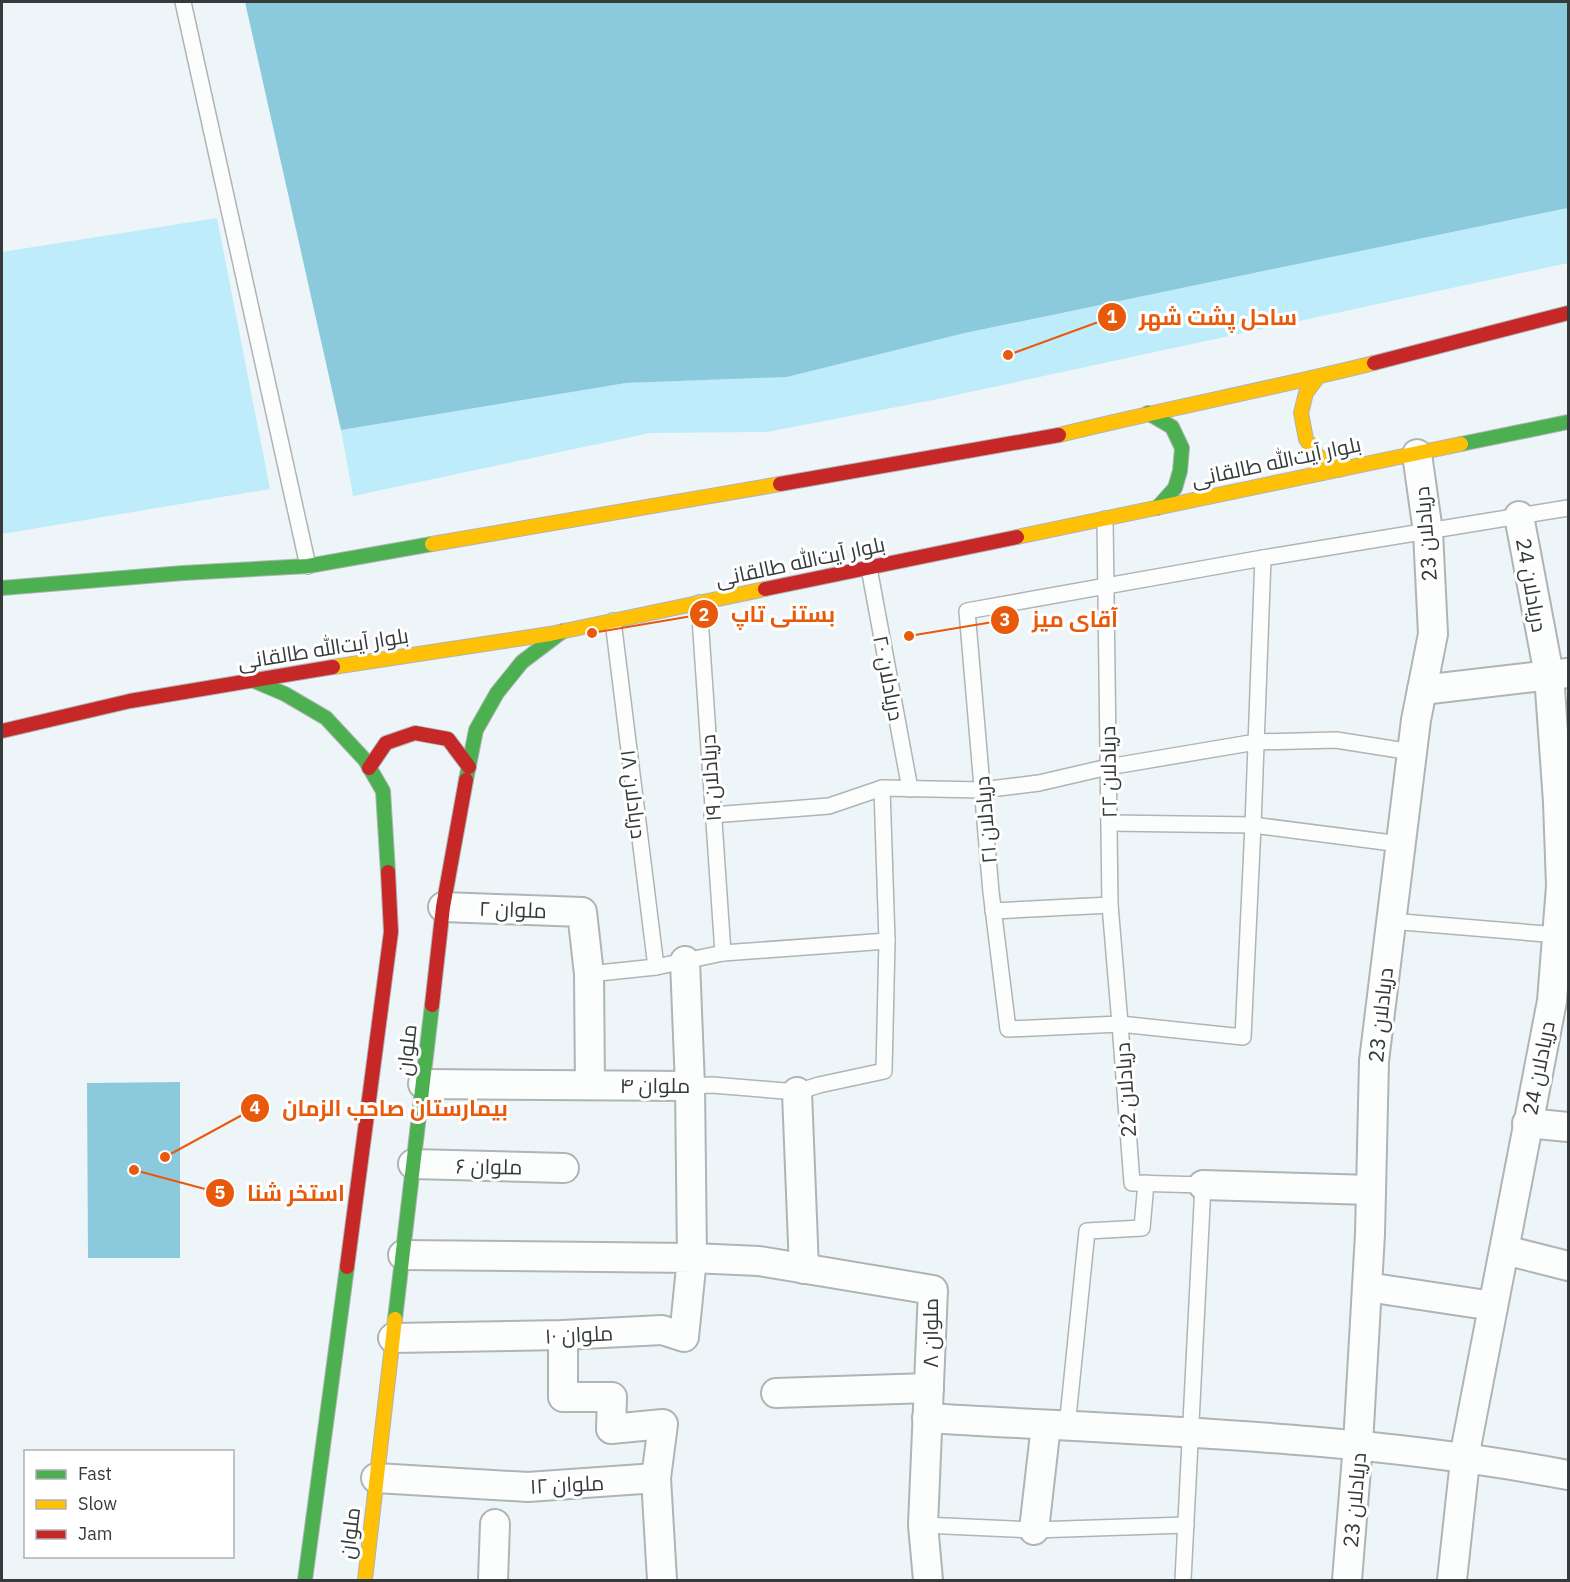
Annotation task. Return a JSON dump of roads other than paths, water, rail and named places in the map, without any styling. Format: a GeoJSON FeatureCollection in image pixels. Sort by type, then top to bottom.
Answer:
{"type":"FeatureCollection","features":[{"type":"Feature","properties":{"kind":"main road"},"geometry":{"type":"LineString","coordinates":[[2,588],[183,573],[308,566],[1056,436],[1148,413],[1318,377],[1569,313]]}},
{"type":"Feature","properties":{"kind":"main road"},"geometry":{"type":"LineString","coordinates":[[1318,377],[1306,393],[1301,413],[1306,439],[1317,455],[1339,470]]}},
{"type":"Feature","properties":{"kind":"main road"},"geometry":{"type":"LineString","coordinates":[[1148,413],[1172,427],[1182,448],[1180,471],[1175,488],[1157,507]]}},
{"type":"Feature","properties":{"kind":"main road","name":"بلوار آیت‌الله طالقانی"},"geometry":{"type":"LineString","coordinates":[[2,731],[130,701],[563,631],[1569,422]]}},
{"type":"Feature","properties":{"kind":"main road","name":"ملوان"},"geometry":{"type":"LineString","coordinates":[[364,1581],[443,907],[476,730],[497,693],[522,663],[563,631]]}},
{"type":"Feature","properties":{"kind":"main road","name":"ملوان"},"geometry":{"type":"LineString","coordinates":[[252,680],[285,694],[326,718],[365,760],[383,791],[391,932],[305,1581]]}},
{"type":"Feature","properties":{"kind":"main road"},"geometry":{"type":"LineString","coordinates":[[369,768],[386,743],[415,733],[448,739],[469,767]]}},
{"type":"Feature","properties":{"kind":"street","name":"دریادلان 23"},"geometry":{"type":"LineString","coordinates":[[1347,1581],[1367,1287],[1374,1060],[1412,752],[1433,634],[1428,532],[1417,454]]}},
{"type":"Feature","properties":{"kind":"street","name":"دریادلان 24"},"geometry":{"type":"LineString","coordinates":[[1452,1581],[1465,1458],[1492,1306],[1505,1251],[1527,1123],[1558,1022],[1552,1001],[1564,845],[1559,674],[1520,516]]}},
{"type":"Feature","properties":{"kind":"street"},"geometry":{"type":"LineString","coordinates":[[1422,690],[1559,674]]}},
{"type":"Feature","properties":{"kind":"street","name":"ملوان ۲"},"geometry":{"type":"LineString","coordinates":[[443,907],[582,912],[589,974]]}},
{"type":"Feature","properties":{"kind":"street"},"geometry":{"type":"LineString","coordinates":[[685,961],[690,1086],[692,1258]]}},
{"type":"Feature","properties":{"kind":"street"},"geometry":{"type":"LineString","coordinates":[[589,974],[590,1085]]}},
{"type":"Feature","properties":{"kind":"street","name":"ملوان ۴"},"geometry":{"type":"LineString","coordinates":[[423,1084],[690,1086]]}},
{"type":"Feature","properties":{"kind":"street"},"geometry":{"type":"LineString","coordinates":[[797,1092],[804,1269]]}},
{"type":"Feature","properties":{"kind":"street"},"geometry":{"type":"LineString","coordinates":[[1527,1123],[1569,1127]]}},
{"type":"Feature","properties":{"kind":"street","name":"ملوان ۶"},"geometry":{"type":"LineString","coordinates":[[413,1164],[564,1168]]}},
{"type":"Feature","properties":{"kind":"street"},"geometry":{"type":"LineString","coordinates":[[1203,1185],[1371,1190]]}},
{"type":"Feature","properties":{"kind":"street"},"geometry":{"type":"LineString","coordinates":[[1505,1251],[1569,1266]]}},
{"type":"Feature","properties":{"kind":"street","name":"ملوان ۸"},"geometry":{"type":"LineString","coordinates":[[403,1255],[692,1258],[759,1261],[933,1290],[923,1525],[928,1581]]}},
{"type":"Feature","properties":{"kind":"street","name":"ملوان ۱۰"},"geometry":{"type":"LineString","coordinates":[[393,1338],[562,1335],[662,1330],[684,1337],[692,1258]]}},
{"type":"Feature","properties":{"kind":"street"},"geometry":{"type":"LineString","coordinates":[[1367,1287],[1492,1306]]}},
{"type":"Feature","properties":{"kind":"street"},"geometry":{"type":"LineString","coordinates":[[562,1335],[563,1397],[612,1398],[611,1429],[663,1424],[656,1478],[662,1581]]}},
{"type":"Feature","properties":{"kind":"street"},"geometry":{"type":"LineString","coordinates":[[776,1393],[929,1388]]}},
{"type":"Feature","properties":{"kind":"street"},"geometry":{"type":"LineString","coordinates":[[927,1418],[1358,1444],[1465,1458],[1569,1476]]}},
{"type":"Feature","properties":{"kind":"street"},"geometry":{"type":"LineString","coordinates":[[1034,1530],[1057,1426]]}},
{"type":"Feature","properties":{"kind":"street","name":"ملوان ۱۲"},"geometry":{"type":"LineString","coordinates":[[376,1478],[528,1487],[656,1478]]}},
{"type":"Feature","properties":{"kind":"street"},"geometry":{"type":"LineString","coordinates":[[493,1581],[495,1524]]}},
{"type":"Feature","properties":{"kind":"lane"},"geometry":{"type":"LineString","coordinates":[[183,2],[308,566]]}},
{"type":"Feature","properties":{"kind":"lane"},"geometry":{"type":"LineString","coordinates":[[1105,586],[1569,508]]}},
{"type":"Feature","properties":{"kind":"lane","name":"دریادلان ۲۲"},"geometry":{"type":"LineString","coordinates":[[1105,519],[1110,905],[1120,1024]]}},
{"type":"Feature","properties":{"kind":"lane","name":"دریادلان 22"},"geometry":{"type":"LineString","coordinates":[[1146,1183],[1132,1183],[1120,1024],[1243,1037],[1263,558]]}},
{"type":"Feature","properties":{"kind":"lane","name":"دریادلان ۲۰"},"geometry":{"type":"LineString","coordinates":[[869,568],[910,789]]}},
{"type":"Feature","properties":{"kind":"lane","name":"دریادلان ۲۱"},"geometry":{"type":"LineString","coordinates":[[1105,586],[967,611],[993,911],[1008,1029],[1120,1024]]}},
{"type":"Feature","properties":{"kind":"lane","name":"دریادلان ۱۹"},"geometry":{"type":"LineString","coordinates":[[699,603],[723,953]]}},
{"type":"Feature","properties":{"kind":"lane","name":"دریادلان ۱۸"},"geometry":{"type":"LineString","coordinates":[[613,621],[656,967]]}},
{"type":"Feature","properties":{"kind":"lane"},"geometry":{"type":"LineString","coordinates":[[712,815],[829,806],[882,788],[982,790],[1039,783],[1108,767],[1256,742],[1336,740],[1412,752]]}},
{"type":"Feature","properties":{"kind":"lane"},"geometry":{"type":"LineString","coordinates":[[589,974],[656,967],[723,953],[887,941],[882,788]]}},
{"type":"Feature","properties":{"kind":"lane"},"geometry":{"type":"LineString","coordinates":[[1109,823],[1253,825],[1400,844]]}},
{"type":"Feature","properties":{"kind":"lane"},"geometry":{"type":"LineString","coordinates":[[993,911],[1110,905]]}},
{"type":"Feature","properties":{"kind":"lane"},"geometry":{"type":"LineString","coordinates":[[1390,921],[1558,935]]}},
{"type":"Feature","properties":{"kind":"lane","name":"ملوان ۴"},"geometry":{"type":"LineString","coordinates":[[690,1086],[712,1085],[797,1092],[819,1084],[884,1071],[887,941]]}},
{"type":"Feature","properties":{"kind":"lane"},"geometry":{"type":"LineString","coordinates":[[1057,1426],[1086,1231],[1142,1228],[1146,1183],[1203,1185],[1183,1581]]}},
{"type":"Feature","properties":{"kind":"lane"},"geometry":{"type":"LineString","coordinates":[[923,1525],[1034,1530],[1186,1525]]}},
{"type":"Feature","properties":{"kind":"place","name":"ساحل پشت شهر"},"geometry":{"type":"Point","coordinates":[1008,355]}},
{"type":"Feature","properties":{"kind":"place","name":"بستنی تاپ"},"geometry":{"type":"Point","coordinates":[592,633]}},
{"type":"Feature","properties":{"kind":"place","name":"آقای میز"},"geometry":{"type":"Point","coordinates":[909,636]}},
{"type":"Feature","properties":{"kind":"place","name":"بیمارستان صاحب الزمان"},"geometry":{"type":"Point","coordinates":[165,1157]}},
{"type":"Feature","properties":{"kind":"place","name":"استخر شنا"},"geometry":{"type":"Point","coordinates":[134,1170]}}]}
